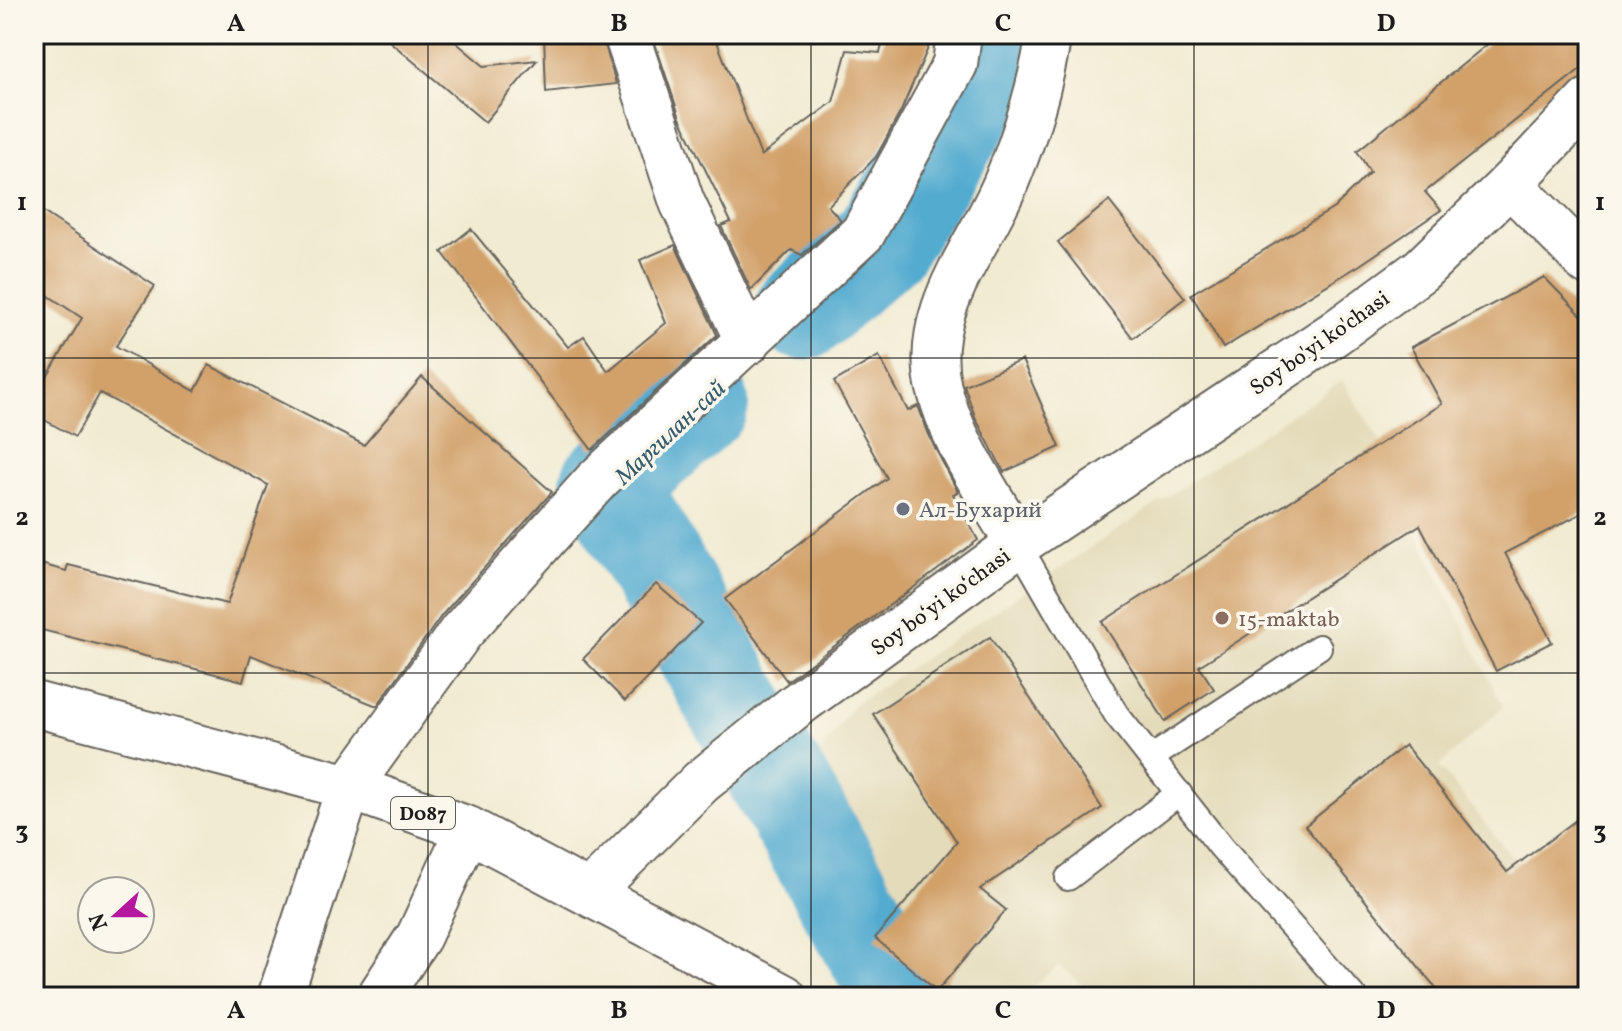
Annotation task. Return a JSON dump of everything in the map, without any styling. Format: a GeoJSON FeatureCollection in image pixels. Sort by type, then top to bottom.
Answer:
{"type":"FeatureCollection","features":[{"type":"Feature","properties":{"kind":"street"},"geometry":{"type":"LineString","coordinates":[[626,34],[682,202],[748,342]]}},
{"type":"Feature","properties":{"kind":"street"},"geometry":{"type":"LineString","coordinates":[[280,997],[349,787],[461,632],[597,480],[863,233],[955,64],[959,34]]}},
{"type":"Feature","properties":{"kind":"street","name":"Soy boʻyi koʻchasi"},"geometry":{"type":"LineString","coordinates":[[589,893],[701,782],[798,704],[1018,544],[957,439],[939,386],[935,340],[944,304],[1008,180],[1043,71],[1049,34]]}},
{"type":"Feature","properties":{"kind":"street","name":"Soy bo'yi ko'chasi"},"geometry":{"type":"LineString","coordinates":[[1018,544],[1335,333],[1421,270],[1510,184],[1588,101]]}},
{"type":"Feature","properties":{"kind":"street"},"geometry":{"type":"LineString","coordinates":[[1510,184],[1588,263]]}},
{"type":"Feature","properties":{"kind":"street","name":"D087"},"geometry":{"type":"LineString","coordinates":[[34,704],[349,787],[468,829],[784,997]]}},
{"type":"Feature","properties":{"kind":"street"},"geometry":{"type":"LineString","coordinates":[[379,997],[419,936],[468,829]]}},
{"type":"Feature","properties":{"kind":"lane"},"geometry":{"type":"LineString","coordinates":[[1018,544],[1116,714],[1221,847],[1354,997]]}},
{"type":"Feature","properties":{"kind":"lane"},"geometry":{"type":"LineString","coordinates":[[1151,758],[1319,647]]}},
{"type":"Feature","properties":{"kind":"lane"},"geometry":{"type":"LineString","coordinates":[[1068,878],[1179,793]]}},
{"type":"Feature","properties":{"kind":"shaded area","name":"15-maktab"},"geometry":{"type":"Polygon","coordinates":[[[1342,381],[1432,520],[1416,532],[1503,707],[1439,766],[1588,952],[1588,997],[1096,997],[1059,965],[1021,997],[970,997],[764,829],[855,704],[1342,381]]]}},
{"type":"Feature","properties":{"kind":"building"},"geometry":{"type":"Polygon","coordinates":[[[381,34],[446,34],[484,66],[537,60],[485,122],[381,34]]]}},
{"type":"Feature","properties":{"kind":"building"},"geometry":{"type":"Polygon","coordinates":[[[544,34],[602,34],[616,84],[546,92],[544,34]]]}},
{"type":"Feature","properties":{"kind":"building"},"geometry":{"type":"Polygon","coordinates":[[[652,34],[714,34],[761,156],[833,102],[847,50],[880,53],[885,34],[934,34],[901,111],[876,157],[828,206],[841,220],[802,255],[791,250],[751,290],[721,226],[731,222],[680,118],[652,34]]]}},
{"type":"Feature","properties":{"kind":"building"},"geometry":{"type":"Polygon","coordinates":[[[1500,34],[1588,34],[1588,63],[1425,192],[1441,210],[1360,265],[1223,348],[1191,294],[1334,208],[1370,172],[1357,151],[1500,34]]]}},
{"type":"Feature","properties":{"kind":"building"},"geometry":{"type":"Polygon","coordinates":[[[1109,201],[1185,298],[1133,338],[1058,242],[1109,201]]]}},
{"type":"Feature","properties":{"kind":"building"},"geometry":{"type":"Polygon","coordinates":[[[34,206],[155,286],[116,346],[195,391],[209,365],[364,445],[422,377],[552,492],[442,615],[377,706],[251,655],[243,681],[34,628],[34,562],[66,571],[68,565],[227,604],[268,485],[100,393],[75,437],[34,414],[34,399],[82,318],[34,286],[34,206]]]}},
{"type":"Feature","properties":{"kind":"building"},"geometry":{"type":"Polygon","coordinates":[[[471,229],[568,347],[584,336],[608,371],[666,323],[640,260],[675,245],[717,335],[592,450],[442,252],[471,229]]]}},
{"type":"Feature","properties":{"kind":"building"},"geometry":{"type":"Polygon","coordinates":[[[1544,277],[1588,322],[1588,510],[1505,553],[1552,642],[1496,671],[1420,525],[1199,666],[1214,689],[1165,721],[1102,622],[1442,404],[1411,347],[1544,277]]]}},
{"type":"Feature","properties":{"kind":"building","name":"Ал-Бухарий"},"geometry":{"type":"Polygon","coordinates":[[[879,356],[908,411],[918,406],[931,440],[958,492],[953,494],[978,540],[787,681],[725,599],[887,478],[834,382],[879,356]]]}},
{"type":"Feature","properties":{"kind":"building"},"geometry":{"type":"Polygon","coordinates":[[[1022,360],[1060,447],[1004,472],[976,419],[964,385],[1022,360]]]}},
{"type":"Feature","properties":{"kind":"building"},"geometry":{"type":"Polygon","coordinates":[[[656,584],[701,623],[625,701],[583,659],[656,584]]]}},
{"type":"Feature","properties":{"kind":"building"},"geometry":{"type":"Polygon","coordinates":[[[990,637],[1102,808],[980,889],[1006,910],[937,991],[875,938],[957,842],[873,714],[990,637]]]}},
{"type":"Feature","properties":{"kind":"building"},"geometry":{"type":"Polygon","coordinates":[[[1405,745],[1507,872],[1588,811],[1588,997],[1443,997],[1305,826],[1405,745]]]}},
{"type":"Feature","properties":{"kind":"waterway","name":"Маргилан-сай"},"geometry":{"type":"LineString","coordinates":[[803,311],[881,242],[991,68],[995,34]]}},
{"type":"Feature","properties":{"kind":"waterway","name":"Маргилан-сай"},"geometry":{"type":"LineString","coordinates":[[700,403],[609,484],[902,997]]}},
{"type":"Feature","properties":{"kind":"place","name":"Ал-Бухарий"},"geometry":{"type":"Point","coordinates":[903,509]}},
{"type":"Feature","properties":{"kind":"place","name":"15-maktab"},"geometry":{"type":"Point","coordinates":[1222,618]}}]}
